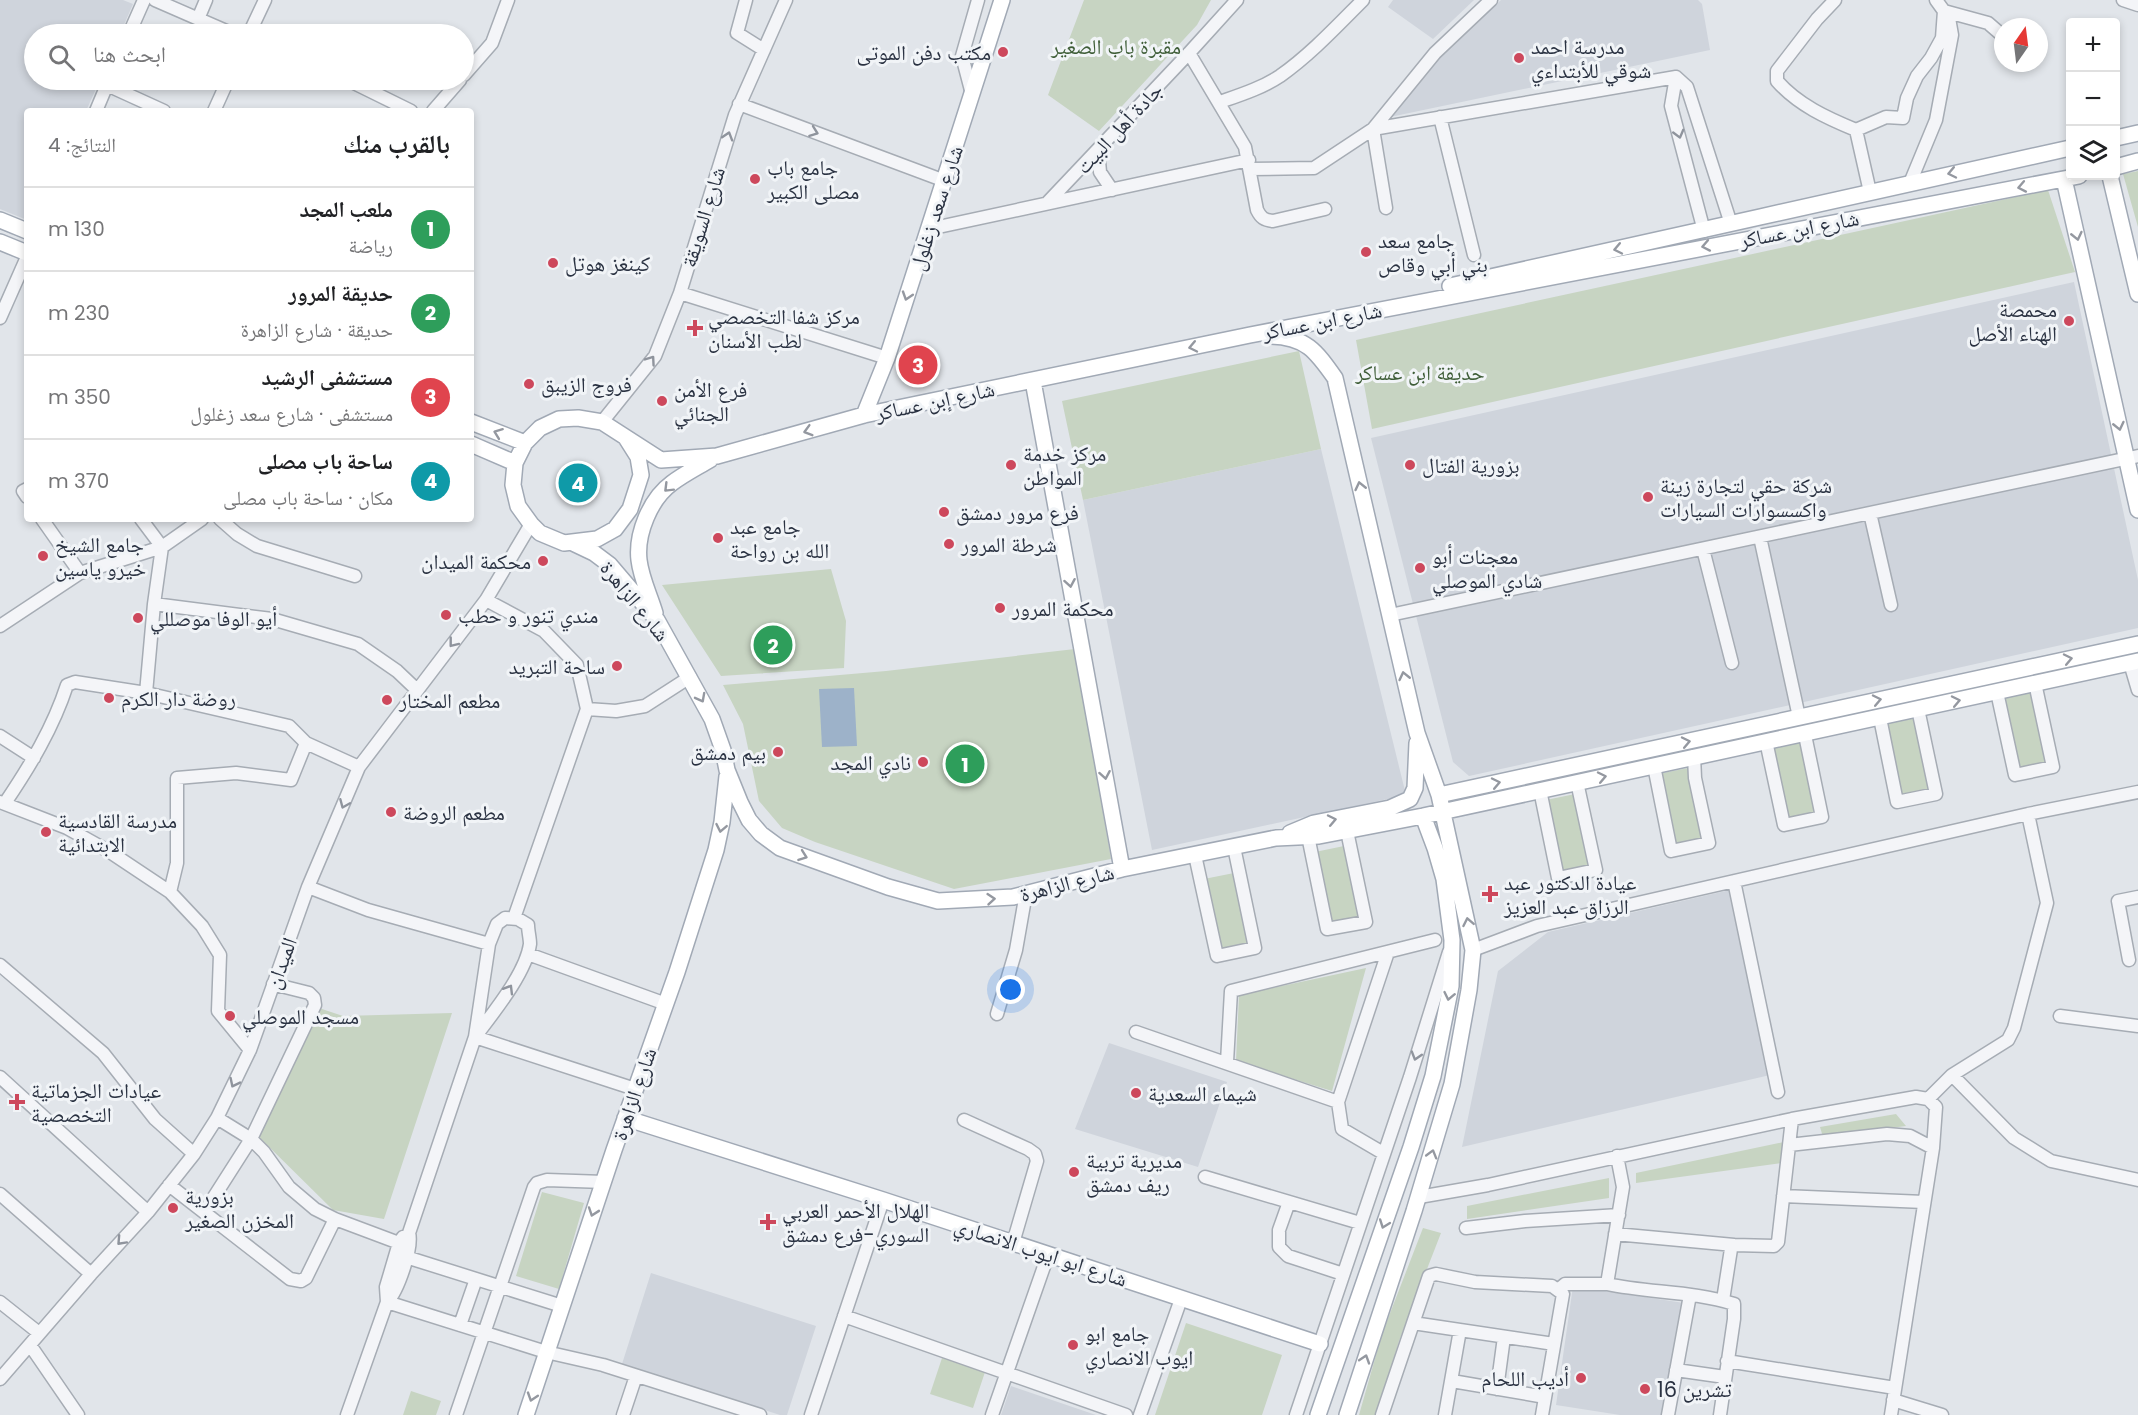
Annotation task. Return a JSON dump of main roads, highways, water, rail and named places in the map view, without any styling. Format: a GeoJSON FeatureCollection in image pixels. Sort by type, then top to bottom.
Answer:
{"type":"FeatureCollection","features":[{"type":"Feature","properties":{"kind":"main road","name":"شارع سعد زغلول"},"geometry":{"type":"LineString","coordinates":[[864,415],[887,358],[1002,0]]}},
{"type":"Feature","properties":{"kind":"main road"},"geometry":{"type":"LineString","coordinates":[[2120,137],[2138,133]]}},
{"type":"Feature","properties":{"kind":"main road","name":"شارع ابن عساكر"},"geometry":{"type":"LineString","coordinates":[[1250,335],[1274,323],[1704,231],[2066,149]]}},
{"type":"Feature","properties":{"kind":"main road"},"geometry":{"type":"LineString","coordinates":[[2120,166],[2138,161]]}},
{"type":"Feature","properties":{"kind":"main road","name":"شارع ابن عساكر"},"geometry":{"type":"LineString","coordinates":[[1250,335],[2066,178]]}},
{"type":"Feature","properties":{"kind":"main road"},"geometry":{"type":"LineString","coordinates":[[2073,180],[2132,457],[2138,510]]}},
{"type":"Feature","properties":{"kind":"main road"},"geometry":{"type":"LineString","coordinates":[[2111,180],[2138,294]]}},
{"type":"Feature","properties":{"kind":"main road"},"geometry":{"type":"LineString","coordinates":[[0,220],[24,230]]}},
{"type":"Feature","properties":{"kind":"main road"},"geometry":{"type":"LineString","coordinates":[[0,242],[24,254]]}},
{"type":"Feature","properties":{"kind":"main road"},"geometry":{"type":"LineString","coordinates":[[1250,335],[1287,336],[1302,342],[1317,352],[1335,378],[1417,733],[1439,795],[1473,950],[1469,990],[1452,1084],[1419,1197],[1347,1415]]}},
{"type":"Feature","properties":{"kind":"main road","name":"شارع إبن عساكر"},"geometry":{"type":"LineString","coordinates":[[626,438],[661,460],[717,456],[864,415],[1250,335]]}},
{"type":"Feature","properties":{"kind":"main road"},"geometry":{"type":"LineString","coordinates":[[1033,381],[1122,869]]}},
{"type":"Feature","properties":{"kind":"main road"},"geometry":{"type":"LineString","coordinates":[[578,418],[602,422],[626,438],[638,457],[640,475],[630,509],[615,529],[597,539],[573,543],[552,539],[531,524],[518,506],[513,485],[515,463],[525,443],[540,428],[559,419],[578,418]]}},
{"type":"Feature","properties":{"kind":"main road"},"geometry":{"type":"LineString","coordinates":[[474,423],[525,443]]}},
{"type":"Feature","properties":{"kind":"main road"},"geometry":{"type":"LineString","coordinates":[[474,445],[515,463]]}},
{"type":"Feature","properties":{"kind":"main road"},"geometry":{"type":"LineString","coordinates":[[657,620],[639,561],[639,539],[644,521],[652,506],[670,484],[717,456]]}},
{"type":"Feature","properties":{"kind":"main road","name":"شارع الزاهرة"},"geometry":{"type":"LineString","coordinates":[[573,543],[594,553],[610,565],[657,620],[716,727],[727,770],[749,820],[761,834],[780,848],[877,884],[938,901],[1013,897],[1122,869],[1276,838],[1347,831],[1423,816],[2134,662]]}},
{"type":"Feature","properties":{"kind":"main road"},"geometry":{"type":"LineString","coordinates":[[1439,795],[2138,644]]}},
{"type":"Feature","properties":{"kind":"main road","name":"شارع الزاهرة"},"geometry":{"type":"LineString","coordinates":[[1276,838],[1314,823],[1390,807],[1410,799],[1415,789],[1417,733]]}},
{"type":"Feature","properties":{"kind":"main road","name":"شارع الزاهرة"},"geometry":{"type":"LineString","coordinates":[[526,1415],[625,1118],[666,1004],[717,844],[722,822],[727,770]]}},
{"type":"Feature","properties":{"kind":"main road"},"geometry":{"type":"LineString","coordinates":[[1318,1415],[1411,1147],[1432,1076],[1451,986],[1452,940],[1444,879],[1423,816]]}},
{"type":"Feature","properties":{"kind":"main road","name":"شارع ابو ايوب الانصاري"},"geometry":{"type":"LineString","coordinates":[[625,1118],[883,1200],[1320,1344]]}},
{"type":"Feature","properties":{"kind":"water"},"geometry":{"type":"Polygon","coordinates":[[[854,688],[857,746],[822,747],[819,689],[854,688]]]}},
{"type":"Feature","properties":{"kind":"place","name":"مكتب دفن الموتى"},"geometry":{"type":"Point","coordinates":[1003,52]}},
{"type":"Feature","properties":{"kind":"place","name":"مدرسة احمد شوقي للأبتداءي"},"geometry":{"type":"Point","coordinates":[1519,58]}},
{"type":"Feature","properties":{"kind":"place","name":"جامع باب مصلى الكبير"},"geometry":{"type":"Point","coordinates":[755,179]}},
{"type":"Feature","properties":{"kind":"place","name":"جامع سعد بني أبي وقاص"},"geometry":{"type":"Point","coordinates":[1366,252]}},
{"type":"Feature","properties":{"kind":"place","name":"كينغز هوتل"},"geometry":{"type":"Point","coordinates":[553,263]}},
{"type":"Feature","properties":{"kind":"place","name":"محمصة الهناء الأصل"},"geometry":{"type":"Point","coordinates":[2069,321]}},
{"type":"Feature","properties":{"kind":"place","name":"مركز شفا التخصصي لطب الأسنان"},"geometry":{"type":"Point","coordinates":[695,328]}},
{"type":"Feature","properties":{"kind":"place","name":"مستشفى الرشيد"},"geometry":{"type":"Point","coordinates":[918,365]}},
{"type":"Feature","properties":{"kind":"place","name":"فروج الزيبق"},"geometry":{"type":"Point","coordinates":[529,384]}},
{"type":"Feature","properties":{"kind":"place","name":"فرع الأمن الجنائي"},"geometry":{"type":"Point","coordinates":[662,401]}},
{"type":"Feature","properties":{"kind":"place","name":"مركز خدمة المواطن"},"geometry":{"type":"Point","coordinates":[1011,465]}},
{"type":"Feature","properties":{"kind":"place","name":"بزورية الفتال"},"geometry":{"type":"Point","coordinates":[1410,465]}},
{"type":"Feature","properties":{"kind":"place","name":"ساحة باب مصلى"},"geometry":{"type":"Point","coordinates":[578,483]}},
{"type":"Feature","properties":{"kind":"place","name":"شركة حقي لتجارة زينة واكسسوارات السيارات"},"geometry":{"type":"Point","coordinates":[1648,497]}},
{"type":"Feature","properties":{"kind":"place","name":"فرع مرور دمشق"},"geometry":{"type":"Point","coordinates":[944,512]}},
{"type":"Feature","properties":{"kind":"place","name":"جامع عبد الله بن رواحة"},"geometry":{"type":"Point","coordinates":[718,538]}},
{"type":"Feature","properties":{"kind":"place","name":"شرطة المرور"},"geometry":{"type":"Point","coordinates":[949,544]}},
{"type":"Feature","properties":{"kind":"place","name":"جامع الشيخ خيرو ياسين"},"geometry":{"type":"Point","coordinates":[43,556]}},
{"type":"Feature","properties":{"kind":"place","name":"محكمة الميدان"},"geometry":{"type":"Point","coordinates":[543,561]}},
{"type":"Feature","properties":{"kind":"place","name":"معجنات أبو شادي الموصلي"},"geometry":{"type":"Point","coordinates":[1420,568]}},
{"type":"Feature","properties":{"kind":"place","name":"محكمة المرور"},"geometry":{"type":"Point","coordinates":[1000,608]}},
{"type":"Feature","properties":{"kind":"place","name":"مندي تنور و حطب"},"geometry":{"type":"Point","coordinates":[446,615]}},
{"type":"Feature","properties":{"kind":"place","name":"أيو الوفا موصللي"},"geometry":{"type":"Point","coordinates":[138,618]}},
{"type":"Feature","properties":{"kind":"place","name":"حديقة المرور"},"geometry":{"type":"Point","coordinates":[773,645]}},
{"type":"Feature","properties":{"kind":"place","name":"ساحة التبريد"},"geometry":{"type":"Point","coordinates":[617,666]}},
{"type":"Feature","properties":{"kind":"place","name":"روضة دار الكرم"},"geometry":{"type":"Point","coordinates":[109,698]}},
{"type":"Feature","properties":{"kind":"place","name":"مطعم المختار"},"geometry":{"type":"Point","coordinates":[387,700]}},
{"type":"Feature","properties":{"kind":"place","name":"بيم دمشق"},"geometry":{"type":"Point","coordinates":[778,752]}},
{"type":"Feature","properties":{"kind":"place","name":"نادي المجد"},"geometry":{"type":"Point","coordinates":[923,762]}},
{"type":"Feature","properties":{"kind":"place","name":"ملعب المجد"},"geometry":{"type":"Point","coordinates":[965,764]}},
{"type":"Feature","properties":{"kind":"place","name":"مطعم الروضة"},"geometry":{"type":"Point","coordinates":[391,812]}},
{"type":"Feature","properties":{"kind":"place","name":"مدرسة القادسية الابتدائية"},"geometry":{"type":"Point","coordinates":[46,832]}},
{"type":"Feature","properties":{"kind":"place","name":"عيادة الدكتور عبد الرزاق عبد العزيز"},"geometry":{"type":"Point","coordinates":[1490,894]}},
{"type":"Feature","properties":{"kind":"place","name":"مسجد الموصلي"},"geometry":{"type":"Point","coordinates":[230,1016]}},
{"type":"Feature","properties":{"kind":"place","name":"شيماء السعدية"},"geometry":{"type":"Point","coordinates":[1136,1093]}},
{"type":"Feature","properties":{"kind":"place","name":"عيادات الجزماتية التخصصية"},"geometry":{"type":"Point","coordinates":[17,1102]}},
{"type":"Feature","properties":{"kind":"place","name":"مديرية تربية ريف دمشق"},"geometry":{"type":"Point","coordinates":[1074,1172]}},
{"type":"Feature","properties":{"kind":"place","name":"بزورية المخزن الصغير"},"geometry":{"type":"Point","coordinates":[173,1208]}},
{"type":"Feature","properties":{"kind":"place","name":"الهلال الأحمر العربي السوري-فرع دمشق"},"geometry":{"type":"Point","coordinates":[768,1222]}},
{"type":"Feature","properties":{"kind":"place","name":"جامع ابو ايوب الانصاري"},"geometry":{"type":"Point","coordinates":[1073,1345]}},
{"type":"Feature","properties":{"kind":"place","name":"أديب اللحام"},"geometry":{"type":"Point","coordinates":[1581,1378]}},
{"type":"Feature","properties":{"kind":"place","name":"16 تشرين"},"geometry":{"type":"Point","coordinates":[1645,1389]}},
{"type":"Feature","properties":{"kind":"park label","name":"مقبرة باب الصغير"},"geometry":{"type":"Point","coordinates":[1116,46]}},
{"type":"Feature","properties":{"kind":"park label","name":"حديقة ابن عساكر"},"geometry":{"type":"Point","coordinates":[1420,372]}}]}
